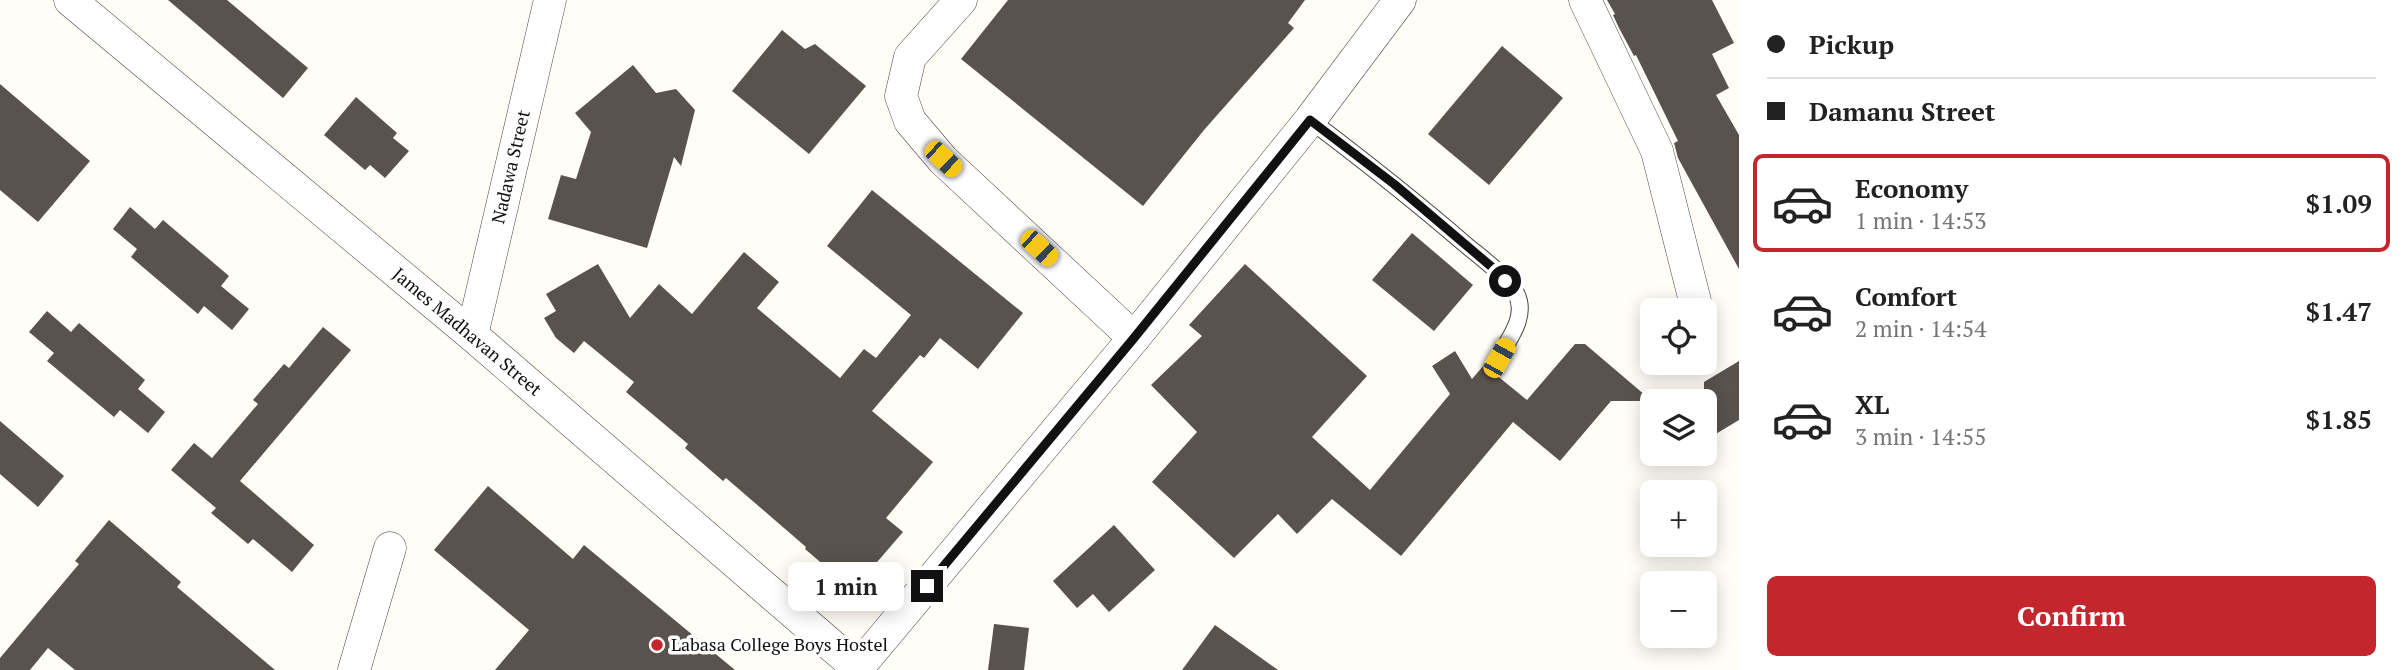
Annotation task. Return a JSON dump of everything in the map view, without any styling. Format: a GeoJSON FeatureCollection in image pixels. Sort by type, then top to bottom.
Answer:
{"type":"FeatureCollection","features":[{"type":"Feature","properties":{"kind":"street","name":"James Madhavan Street"},"geometry":{"type":"LineString","coordinates":[[70,0],[472,335],[858,669]]}},
{"type":"Feature","properties":{"kind":"street"},"geometry":{"type":"LineString","coordinates":[[961,0],[911,57],[901,96],[909,121],[943,159],[1134,338]]}},
{"type":"Feature","properties":{"kind":"street"},"geometry":{"type":"LineString","coordinates":[[858,669],[1134,338],[1310,120],[1400,0]]}},
{"type":"Feature","properties":{"kind":"street"},"geometry":{"type":"LineString","coordinates":[[1585,0],[1657,151],[1694,298]]}},
{"type":"Feature","properties":{"kind":"street","name":"Nadawa Street"},"geometry":{"type":"LineString","coordinates":[[472,335],[545,2]]}},
{"type":"Feature","properties":{"kind":"street"},"geometry":{"type":"LineString","coordinates":[[354,670],[390,548]]}},
{"type":"Feature","properties":{"kind":"lane"},"geometry":{"type":"LineString","coordinates":[[1310,120],[1394,184],[1493,268],[1516,293],[1519,305],[1518,323],[1499,358]]}},
{"type":"Feature","properties":{"kind":"building"},"geometry":{"type":"Polygon","coordinates":[[[168,0],[227,0],[308,68],[283,98],[168,0]]]}},
{"type":"Feature","properties":{"kind":"building"},"geometry":{"type":"Polygon","coordinates":[[[1008,0],[1305,0],[1288,23],[1294,28],[1204,130],[1143,206],[961,59],[1008,0]]]}},
{"type":"Feature","properties":{"kind":"building"},"geometry":{"type":"Polygon","coordinates":[[[1607,0],[1712,0],[1734,43],[1712,54],[1729,88],[1716,95],[1739,135],[1739,269],[1678,158],[1674,143],[1678,141],[1607,0]]]}},
{"type":"Feature","properties":{"kind":"building"},"geometry":{"type":"Polygon","coordinates":[[[782,30],[805,49],[815,44],[866,86],[809,154],[732,91],[782,30]]]}},
{"type":"Feature","properties":{"kind":"building"},"geometry":{"type":"Polygon","coordinates":[[[1502,46],[1563,98],[1489,185],[1428,134],[1502,46]]]}},
{"type":"Feature","properties":{"kind":"building"},"geometry":{"type":"Polygon","coordinates":[[[633,65],[656,93],[676,89],[695,110],[681,166],[674,157],[647,248],[548,219],[561,175],[576,179],[591,132],[575,113],[633,65]]]}},
{"type":"Feature","properties":{"kind":"building"},"geometry":{"type":"Polygon","coordinates":[[[0,84],[90,161],[38,222],[0,190],[0,84]]]}},
{"type":"Feature","properties":{"kind":"building"},"geometry":{"type":"Polygon","coordinates":[[[356,97],[397,133],[393,138],[409,151],[385,178],[370,165],[365,170],[324,135],[356,97]]]}},
{"type":"Feature","properties":{"kind":"building"},"geometry":{"type":"Polygon","coordinates":[[[872,190],[1023,313],[978,369],[940,338],[924,358],[920,355],[872,411],[933,462],[886,518],[903,532],[853,590],[726,478],[723,481],[685,448],[688,444],[626,392],[634,382],[584,341],[574,353],[556,338],[544,318],[556,311],[546,294],[598,264],[630,318],[659,284],[692,314],[744,252],[779,282],[757,308],[840,378],[864,349],[876,358],[911,315],[827,246],[872,190]]]}},
{"type":"Feature","properties":{"kind":"building"},"geometry":{"type":"Polygon","coordinates":[[[130,207],[155,229],[163,220],[229,276],[221,286],[249,309],[232,330],[204,306],[198,314],[131,257],[137,249],[113,229],[130,207]]]}},
{"type":"Feature","properties":{"kind":"building"},"geometry":{"type":"Polygon","coordinates":[[[1412,233],[1473,285],[1434,331],[1372,280],[1412,233]]]}},
{"type":"Feature","properties":{"kind":"building"},"geometry":{"type":"Polygon","coordinates":[[[1245,264],[1367,376],[1312,437],[1370,490],[1450,394],[1432,366],[1455,351],[1472,379],[1484,365],[1527,400],[1575,344],[1585,344],[1640,391],[1640,401],[1611,401],[1560,461],[1513,422],[1401,556],[1332,499],[1297,534],[1278,514],[1234,558],[1152,482],[1197,432],[1151,385],[1202,336],[1189,325],[1245,264]]]}},
{"type":"Feature","properties":{"kind":"building"},"geometry":{"type":"Polygon","coordinates":[[[47,311],[71,332],[79,323],[145,380],[138,389],[165,412],[148,433],[120,410],[114,417],[47,361],[54,353],[29,332],[47,311]]]}},
{"type":"Feature","properties":{"kind":"building"},"geometry":{"type":"Polygon","coordinates":[[[323,327],[351,350],[240,481],[314,545],[292,572],[253,539],[248,544],[211,513],[216,508],[171,470],[194,443],[212,458],[258,404],[253,400],[284,364],[289,368],[323,327]]]}},
{"type":"Feature","properties":{"kind":"building"},"geometry":{"type":"Polygon","coordinates":[[[1739,361],[1739,420],[1717,433],[1717,389],[1704,389],[1704,382],[1739,361]]]}},
{"type":"Feature","properties":{"kind":"building"},"geometry":{"type":"Polygon","coordinates":[[[0,421],[64,476],[38,507],[0,474],[0,421]]]}},
{"type":"Feature","properties":{"kind":"building"},"geometry":{"type":"Polygon","coordinates":[[[488,486],[573,559],[584,545],[735,670],[495,670],[529,630],[434,550],[488,486]]]}},
{"type":"Feature","properties":{"kind":"building"},"geometry":{"type":"Polygon","coordinates":[[[109,520],[181,582],[177,587],[275,670],[75,670],[48,648],[30,670],[0,670],[0,658],[79,564],[75,561],[109,520]]]}},
{"type":"Feature","properties":{"kind":"building"},"geometry":{"type":"Polygon","coordinates":[[[1114,525],[1155,570],[1109,612],[1093,594],[1077,608],[1053,581],[1114,525]]]}},
{"type":"Feature","properties":{"kind":"building"},"geometry":{"type":"Polygon","coordinates":[[[994,624],[1029,628],[1024,670],[988,670],[994,624]]]}},
{"type":"Feature","properties":{"kind":"building"},"geometry":{"type":"Polygon","coordinates":[[[1215,625],[1278,670],[1182,670],[1215,625]]]}},
{"type":"Feature","properties":{"kind":"place","name":"Labasa College Boys Hostel"},"geometry":{"type":"Point","coordinates":[657,645]}},
{"type":"Feature","properties":{"kind":"route"},"geometry":{"type":"LineString","coordinates":[[927,586],[1134,338],[1310,120],[1394,184],[1505,281]]}}]}
